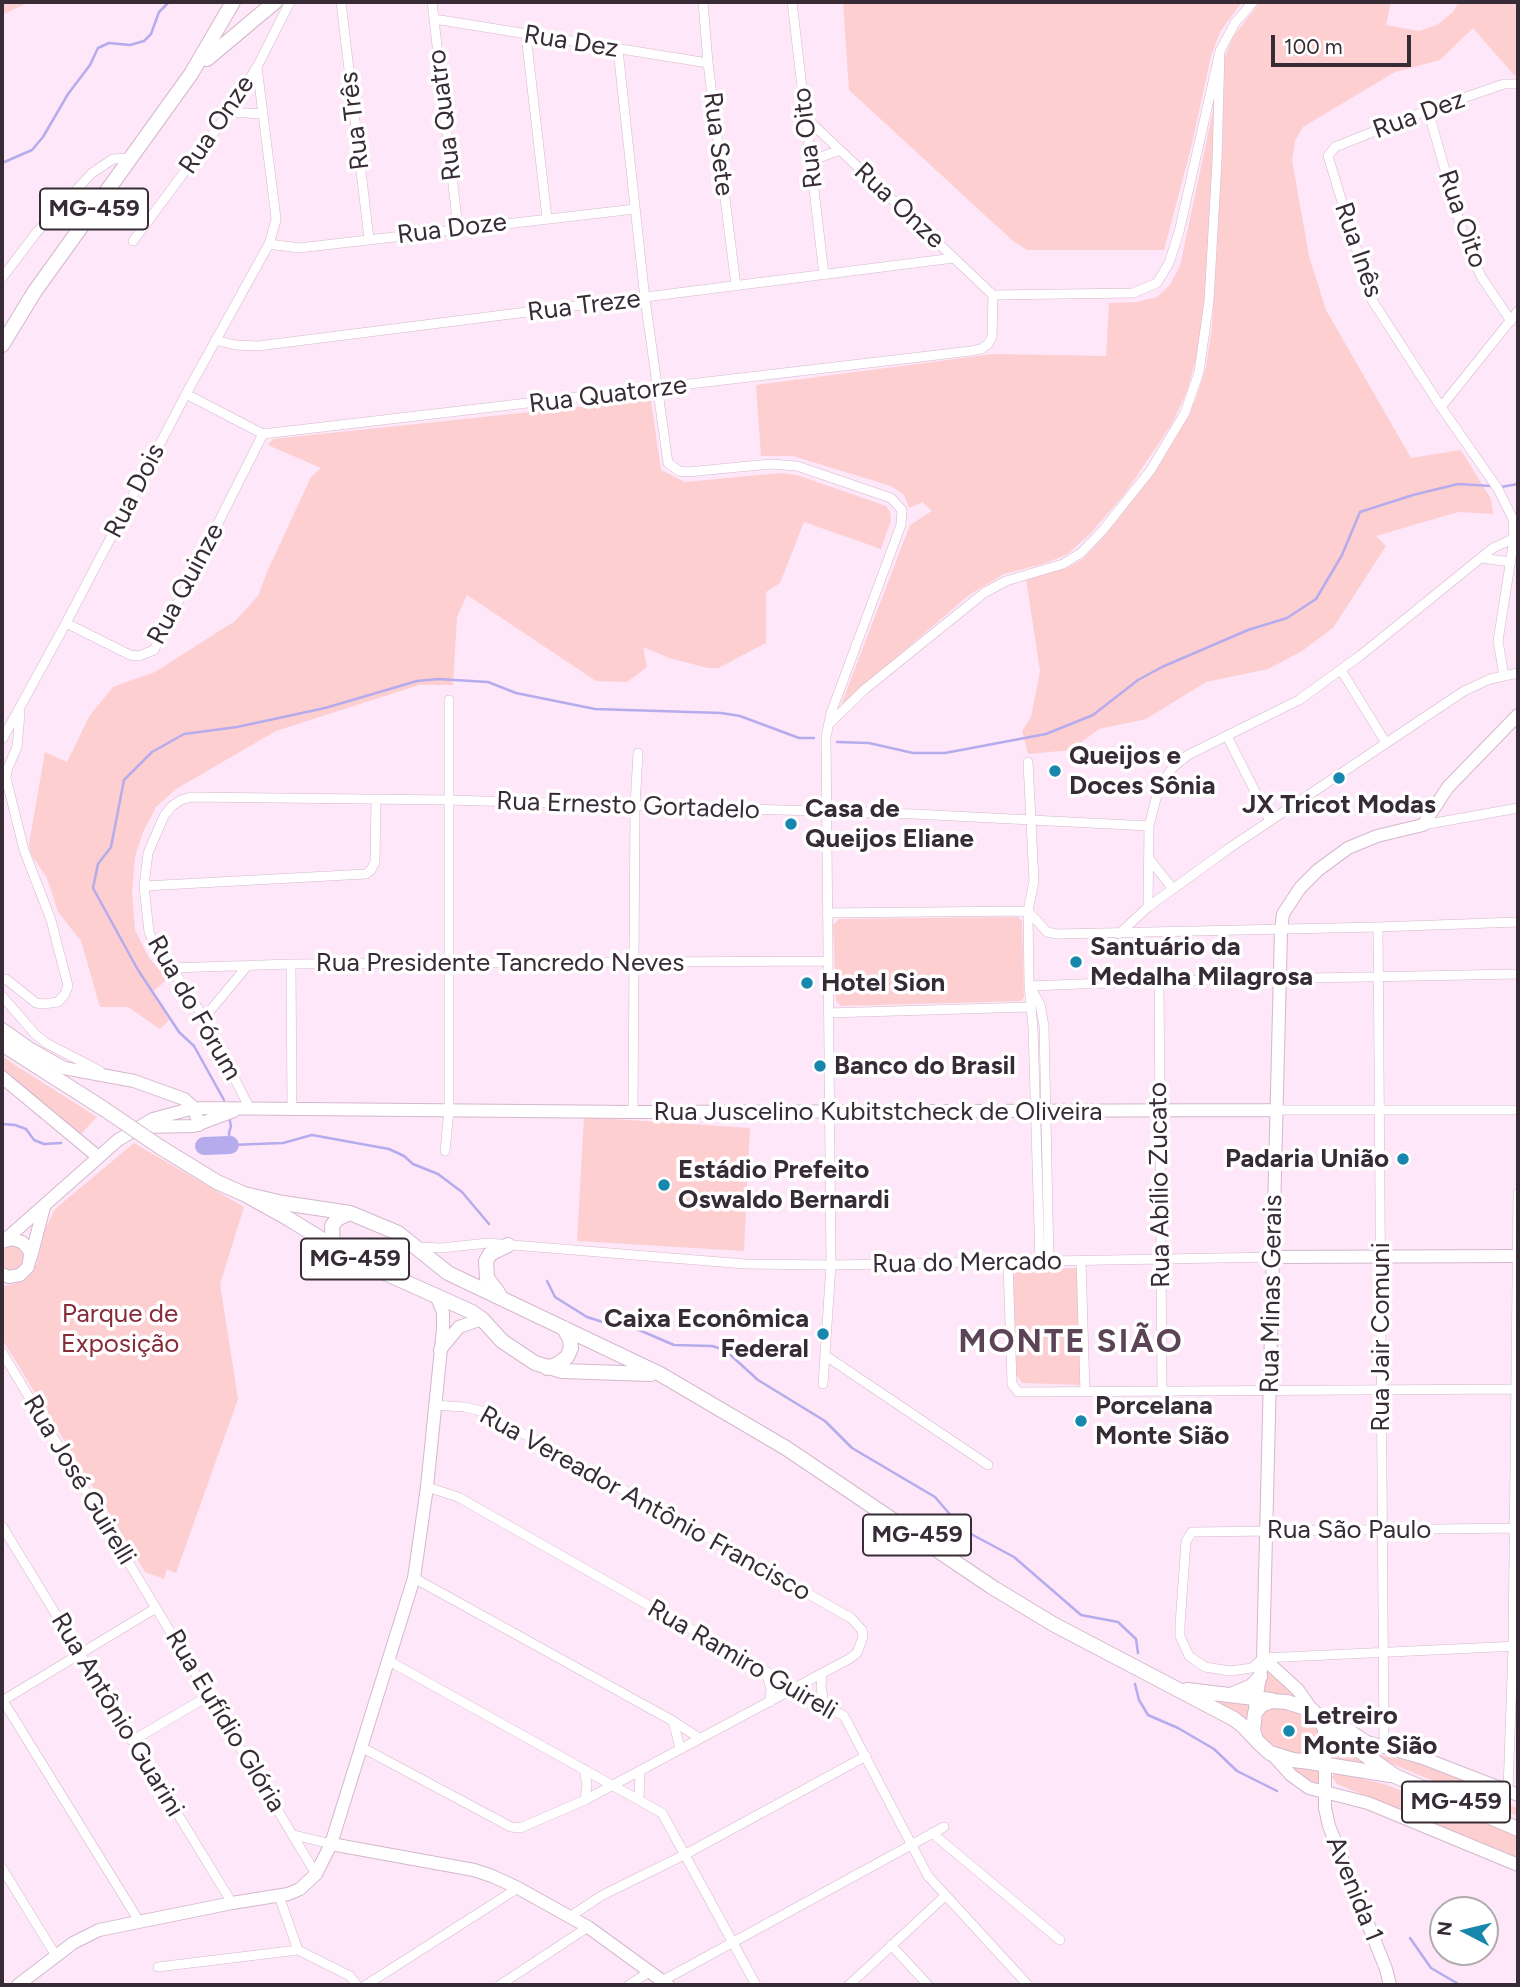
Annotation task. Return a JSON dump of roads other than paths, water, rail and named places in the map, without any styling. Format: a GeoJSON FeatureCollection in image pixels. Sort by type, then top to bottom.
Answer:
{"type":"FeatureCollection","features":[{"type":"Feature","properties":{"kind":"main road"},"geometry":{"type":"LineString","coordinates":[[191,74],[216,49],[275,2]]}},
{"type":"Feature","properties":{"kind":"main road","name":"MG-459"},"geometry":{"type":"LineString","coordinates":[[2,345],[35,291],[191,74],[230,5]]}},
{"type":"Feature","properties":{"kind":"main road","name":"MG-459"},"geometry":{"type":"LineString","coordinates":[[2,1044],[217,1182],[244,1194],[332,1247],[482,1319],[502,1341],[535,1363],[562,1371],[660,1374]]}},
{"type":"Feature","properties":{"kind":"main road","name":"MG-459"},"geometry":{"type":"LineString","coordinates":[[244,1194],[350,1213],[398,1233],[448,1273],[660,1374],[797,1455],[992,1587],[1053,1624],[1234,1719],[1270,1753],[1286,1759],[1395,1776]]}},
{"type":"Feature","properties":{"kind":"main road"},"geometry":{"type":"LineString","coordinates":[[332,1247],[332,1226],[337,1219],[350,1213]]}},
{"type":"Feature","properties":{"kind":"main road"},"geometry":{"type":"LineString","coordinates":[[502,1298],[487,1278],[486,1261],[491,1254],[508,1245]]}},
{"type":"Feature","properties":{"kind":"main road"},"geometry":{"type":"LineString","coordinates":[[547,1368],[567,1357],[571,1348],[564,1328]]}},
{"type":"Feature","properties":{"kind":"main road"},"geometry":{"type":"LineString","coordinates":[[1233,1694],[1245,1691],[1260,1677]]}},
{"type":"Feature","properties":{"kind":"main road","name":"MG-459"},"geometry":{"type":"LineString","coordinates":[[1179,1689],[1233,1694],[1256,1705],[1272,1700],[1287,1702],[1317,1716],[1395,1776],[1518,1829]]}},
{"type":"Feature","properties":{"kind":"main road"},"geometry":{"type":"LineString","coordinates":[[1256,1705],[1253,1731],[1256,1740]]}},
{"type":"Feature","properties":{"kind":"main road"},"geometry":{"type":"LineString","coordinates":[[1301,1760],[1314,1757],[1325,1742],[1317,1716]]}},
{"type":"Feature","properties":{"kind":"street","name":"Rua Onze"},"geometry":{"type":"LineString","coordinates":[[133,242],[229,112],[257,67],[290,2]]}},
{"type":"Feature","properties":{"kind":"street","name":"Rua Três"},"geometry":{"type":"LineString","coordinates":[[341,2],[369,239]]}},
{"type":"Feature","properties":{"kind":"street","name":"Rua Quatro"},"geometry":{"type":"LineString","coordinates":[[432,2],[458,228]]}},
{"type":"Feature","properties":{"kind":"street","name":"Rua Sete"},"geometry":{"type":"LineString","coordinates":[[703,2],[736,286]]}},
{"type":"Feature","properties":{"kind":"street","name":"Rua Oito"},"geometry":{"type":"LineString","coordinates":[[792,2],[824,275]]}},
{"type":"Feature","properties":{"kind":"street"},"geometry":{"type":"LineString","coordinates":[[993,295],[1133,293],[1157,283],[1169,263],[1179,232],[1220,51],[1235,23],[1253,2]]}},
{"type":"Feature","properties":{"kind":"street","name":"Rua Dez"},"geometry":{"type":"LineString","coordinates":[[434,19],[708,63]]}},
{"type":"Feature","properties":{"kind":"street"},"geometry":{"type":"LineString","coordinates":[[526,35],[547,218]]}},
{"type":"Feature","properties":{"kind":"street"},"geometry":{"type":"LineString","coordinates":[[618,50],[665,453],[673,469],[688,472],[769,464],[797,466],[891,498],[902,510],[901,526],[828,725],[826,812],[831,1265],[823,1384]]}},
{"type":"Feature","properties":{"kind":"street"},"geometry":{"type":"LineString","coordinates":[[828,725],[866,689],[984,593],[1006,581],[1063,564],[1081,553],[1150,471],[1185,413],[1199,372],[1209,301],[1220,51]]}},
{"type":"Feature","properties":{"kind":"street","name":"Rua Dois"},"geometry":{"type":"LineString","coordinates":[[3,738],[268,244],[275,220],[257,67]]}},
{"type":"Feature","properties":{"kind":"street","name":"Rua Dez"},"geometry":{"type":"LineString","coordinates":[[1328,160],[1335,147],[1428,110],[1504,84],[1518,85]]}},
{"type":"Feature","properties":{"kind":"street","name":"Rua Oito"},"geometry":{"type":"LineString","coordinates":[[1428,110],[1466,248],[1482,278],[1511,321]]}},
{"type":"Feature","properties":{"kind":"street"},"geometry":{"type":"LineString","coordinates":[[229,112],[263,114]]}},
{"type":"Feature","properties":{"kind":"street","name":"Rua Onze"},"geometry":{"type":"LineString","coordinates":[[805,117],[993,295]]}},
{"type":"Feature","properties":{"kind":"street"},"geometry":{"type":"LineString","coordinates":[[810,161],[840,150]]}},
{"type":"Feature","properties":{"kind":"street"},"geometry":{"type":"LineString","coordinates":[[2,278],[37,233],[92,173],[113,159],[131,158]]}},
{"type":"Feature","properties":{"kind":"street","name":"Rua Inês"},"geometry":{"type":"LineString","coordinates":[[1328,160],[1372,299],[1441,407],[1492,480],[1513,519],[1516,538],[1498,641],[1503,676]]}},
{"type":"Feature","properties":{"kind":"street","name":"Rua Doze"},"geometry":{"type":"LineString","coordinates":[[268,244],[299,248],[635,209]]}},
{"type":"Feature","properties":{"kind":"street","name":"Rua Treze"},"geometry":{"type":"LineString","coordinates":[[215,340],[235,345],[258,346],[954,258]]}},
{"type":"Feature","properties":{"kind":"street","name":"Rua Quatorze"},"geometry":{"type":"LineString","coordinates":[[264,434],[981,349],[992,337],[993,295]]}},
{"type":"Feature","properties":{"kind":"street"},"geometry":{"type":"LineString","coordinates":[[1441,407],[1518,311]]}},
{"type":"Feature","properties":{"kind":"street"},"geometry":{"type":"LineString","coordinates":[[186,394],[264,434]]}},
{"type":"Feature","properties":{"kind":"street","name":"Rua Quinze"},"geometry":{"type":"LineString","coordinates":[[66,623],[130,655],[139,656],[154,650],[264,434]]}},
{"type":"Feature","properties":{"kind":"street"},"geometry":{"type":"LineString","coordinates":[[1148,906],[1149,826],[1158,791],[1171,768],[1188,755],[1298,700],[1341,670],[1493,548],[1516,538]]}},
{"type":"Feature","properties":{"kind":"street"},"geometry":{"type":"LineString","coordinates":[[1481,558],[1511,562]]}},
{"type":"Feature","properties":{"kind":"street"},"geometry":{"type":"LineString","coordinates":[[1341,670],[1386,743]]}},
{"type":"Feature","properties":{"kind":"street"},"geometry":{"type":"LineString","coordinates":[[1119,934],[1148,906],[1173,888],[1464,691],[1518,673]]}},
{"type":"Feature","properties":{"kind":"street"},"geometry":{"type":"LineString","coordinates":[[444,1151],[449,1110],[449,699]]}},
{"type":"Feature","properties":{"kind":"street"},"geometry":{"type":"LineString","coordinates":[[2,979],[6,979],[36,1003],[43,1004],[58,1002],[68,986],[51,920],[24,850],[6,778],[17,747],[20,708]]}},
{"type":"Feature","properties":{"kind":"street"},"geometry":{"type":"LineString","coordinates":[[1423,825],[1448,787],[1518,715]]}},
{"type":"Feature","properties":{"kind":"street"},"geometry":{"type":"LineString","coordinates":[[1227,736],[1270,821]]}},
{"type":"Feature","properties":{"kind":"street"},"geometry":{"type":"LineString","coordinates":[[633,1112],[635,806],[638,752]]}},
{"type":"Feature","properties":{"kind":"street"},"geometry":{"type":"LineString","coordinates":[[1028,762],[1034,881],[1028,911],[1029,986],[1041,1112]]}},
{"type":"Feature","properties":{"kind":"street","name":"Rua Ernesto Gortadelo"},"geometry":{"type":"LineString","coordinates":[[191,797],[449,800],[914,814],[1149,826]]}},
{"type":"Feature","properties":{"kind":"street","name":"Rua do Fórum"},"geometry":{"type":"LineString","coordinates":[[191,797],[172,806],[155,833],[147,860],[144,887],[149,932],[160,957],[172,968],[204,1018],[244,1110]]}},
{"type":"Feature","properties":{"kind":"street"},"geometry":{"type":"LineString","coordinates":[[144,887],[366,874],[375,862],[376,799]]}},
{"type":"Feature","properties":{"kind":"street"},"geometry":{"type":"LineString","coordinates":[[1423,825],[1518,808]]}},
{"type":"Feature","properties":{"kind":"street","name":"Rua Minas Gerais"},"geometry":{"type":"LineString","coordinates":[[1256,1705],[1263,1658],[1283,914],[1293,897],[1329,860],[1361,842],[1423,825]]}},
{"type":"Feature","properties":{"kind":"street"},"geometry":{"type":"LineString","coordinates":[[1150,860],[1173,888]]}},
{"type":"Feature","properties":{"kind":"street"},"geometry":{"type":"LineString","coordinates":[[827,913],[1028,911]]}},
{"type":"Feature","properties":{"kind":"street"},"geometry":{"type":"LineString","coordinates":[[1028,911],[1043,929],[1052,934],[1518,922]]}},
{"type":"Feature","properties":{"kind":"street","name":"Rua Jair Comuni"},"geometry":{"type":"LineString","coordinates":[[1378,927],[1384,1747]]}},
{"type":"Feature","properties":{"kind":"street","name":"Rua Presidente Tancredo Neves"},"geometry":{"type":"LineString","coordinates":[[172,968],[291,964],[828,961]]}},
{"type":"Feature","properties":{"kind":"street"},"geometry":{"type":"LineString","coordinates":[[291,964],[292,1109]]}},
{"type":"Feature","properties":{"kind":"street"},"geometry":{"type":"LineString","coordinates":[[204,1018],[248,965]]}},
{"type":"Feature","properties":{"kind":"street"},"geometry":{"type":"LineString","coordinates":[[1029,986],[1518,974]]}},
{"type":"Feature","properties":{"kind":"street","name":"Rua Abílio Zucato"},"geometry":{"type":"LineString","coordinates":[[1159,981],[1162,1390]]}},
{"type":"Feature","properties":{"kind":"street"},"geometry":{"type":"LineString","coordinates":[[1029,986],[1038,998],[1043,1014],[1041,1112],[1044,1262]]}},
{"type":"Feature","properties":{"kind":"street"},"geometry":{"type":"LineString","coordinates":[[2,996],[46,1043],[108,1076]]}},
{"type":"Feature","properties":{"kind":"street"},"geometry":{"type":"LineString","coordinates":[[828,1013],[1030,1007]]}},
{"type":"Feature","properties":{"kind":"street"},"geometry":{"type":"LineString","coordinates":[[2,1029],[64,1068],[108,1076],[188,1101],[194,1108],[199,1125]]}},
{"type":"Feature","properties":{"kind":"street"},"geometry":{"type":"LineString","coordinates":[[2,1077],[97,1156]]}},
{"type":"Feature","properties":{"kind":"street"},"geometry":{"type":"LineString","coordinates":[[4,1241],[118,1140],[153,1119],[194,1108]]}},
{"type":"Feature","properties":{"kind":"street","name":"Rua Juscelino Kubitstcheck de Oliveira"},"geometry":{"type":"LineString","coordinates":[[194,1108],[633,1112],[1518,1110]]}},
{"type":"Feature","properties":{"kind":"street","name":"Rua Juscelino Kubitstcheck de Oliveira"},"geometry":{"type":"LineString","coordinates":[[139,1127],[199,1125],[244,1110]]}},
{"type":"Feature","properties":{"kind":"street"},"geometry":{"type":"LineString","coordinates":[[177,1112],[180,1127]]}},
{"type":"Feature","properties":{"kind":"street"},"geometry":{"type":"LineString","coordinates":[[1263,1658],[1298,1690],[1317,1716],[1329,1717],[1367,1742],[1423,1758],[1513,1793],[1518,1193]]}},
{"type":"Feature","properties":{"kind":"street"},"geometry":{"type":"LineString","coordinates":[[4,1277],[25,1271],[44,1207]]}},
{"type":"Feature","properties":{"kind":"street"},"geometry":{"type":"LineString","coordinates":[[4,1241],[16,1239],[26,1245],[30,1261]]}},
{"type":"Feature","properties":{"kind":"street","name":"Rua do Mercado"},"geometry":{"type":"LineString","coordinates":[[417,1247],[441,1248],[488,1243],[745,1264],[831,1265],[1381,1255],[1518,1256]]}},
{"type":"Feature","properties":{"kind":"street"},"geometry":{"type":"LineString","coordinates":[[1081,1261],[1085,1391]]}},
{"type":"Feature","properties":{"kind":"street"},"geometry":{"type":"LineString","coordinates":[[1008,1263],[1012,1384],[1016,1390],[1023,1393],[1517,1389]]}},
{"type":"Feature","properties":{"kind":"street"},"geometry":{"type":"LineString","coordinates":[[18,1985],[73,1943],[99,1930],[279,1896],[300,1889],[316,1874],[331,1844],[414,1578],[427,1487],[440,1351],[443,1312],[438,1298]]}},
{"type":"Feature","properties":{"kind":"street"},"geometry":{"type":"LineString","coordinates":[[440,1351],[459,1327],[482,1319]]}},
{"type":"Feature","properties":{"kind":"street","name":"Rua José Guirelli"},"geometry":{"type":"LineString","coordinates":[[2,1352],[156,1608]]}},
{"type":"Feature","properties":{"kind":"street"},"geometry":{"type":"LineString","coordinates":[[826,1356],[988,1465]]}},
{"type":"Feature","properties":{"kind":"street","name":"Rua Vereador Antônio Francisco"},"geometry":{"type":"LineString","coordinates":[[434,1405],[485,1412],[851,1618],[862,1630],[861,1645],[849,1659],[822,1674]]}},
{"type":"Feature","properties":{"kind":"street","name":"Rua Ramiro Guireli"},"geometry":{"type":"LineString","coordinates":[[427,1487],[458,1497],[844,1717],[928,1876],[1028,1985]]}},
{"type":"Feature","properties":{"kind":"street","name":"Rua Antônio Guarini"},"geometry":{"type":"LineString","coordinates":[[2,1526],[232,1903]]}},
{"type":"Feature","properties":{"kind":"street","name":"Rua São Paulo"},"geometry":{"type":"LineString","coordinates":[[1263,1658],[1252,1668],[1230,1671],[1205,1667],[1189,1656],[1180,1636],[1186,1541],[1189,1534],[1195,1531],[1516,1528]]}},
{"type":"Feature","properties":{"kind":"street"},"geometry":{"type":"LineString","coordinates":[[414,1578],[699,1738]]}},
{"type":"Feature","properties":{"kind":"street"},"geometry":{"type":"LineString","coordinates":[[139,1921],[2,1700],[156,1608]]}},
{"type":"Feature","properties":{"kind":"street","name":"Rua Eufídio Glória"},"geometry":{"type":"LineString","coordinates":[[156,1608],[316,1874]]}},
{"type":"Feature","properties":{"kind":"street"},"geometry":{"type":"LineString","coordinates":[[1263,1658],[1516,1647]]}},
{"type":"Feature","properties":{"kind":"street"},"geometry":{"type":"LineString","coordinates":[[389,1661],[662,1813],[756,1985]]}},
{"type":"Feature","properties":{"kind":"street"},"geometry":{"type":"LineString","coordinates":[[766,1673],[771,1688],[770,1702]]}},
{"type":"Feature","properties":{"kind":"street"},"geometry":{"type":"LineString","coordinates":[[361,1747],[511,1827],[520,1828],[585,1800],[822,1674]]}},
{"type":"Feature","properties":{"kind":"street"},"geometry":{"type":"LineString","coordinates":[[822,1674],[824,1704]]}},
{"type":"Feature","properties":{"kind":"street"},"geometry":{"type":"LineString","coordinates":[[132,1741],[210,1695]]}},
{"type":"Feature","properties":{"kind":"street"},"geometry":{"type":"LineString","coordinates":[[673,1721],[680,1748]]}},
{"type":"Feature","properties":{"kind":"street","name":"Avenida 1"},"geometry":{"type":"LineString","coordinates":[[1325,1742],[1324,1792],[1329,1826],[1387,1969],[1390,1985]]}},
{"type":"Feature","properties":{"kind":"street"},"geometry":{"type":"LineString","coordinates":[[1270,1753],[1297,1781],[1324,1792],[1368,1802],[1518,1865]]}},
{"type":"Feature","properties":{"kind":"street"},"geometry":{"type":"LineString","coordinates":[[571,1916],[601,1896],[686,1854],[866,1756]]}},
{"type":"Feature","properties":{"kind":"street"},"geometry":{"type":"LineString","coordinates":[[584,1769],[587,1784],[585,1800]]}},
{"type":"Feature","properties":{"kind":"street"},"geometry":{"type":"LineString","coordinates":[[639,1799],[640,1770]]}},
{"type":"Feature","properties":{"kind":"street"},"geometry":{"type":"LineString","coordinates":[[294,1835],[474,1870],[518,1888],[571,1916],[665,1983],[732,1941],[944,1827]]}},
{"type":"Feature","properties":{"kind":"street"},"geometry":{"type":"LineString","coordinates":[[932,1833],[1060,1941]]}},
{"type":"Feature","properties":{"kind":"street"},"geometry":{"type":"LineString","coordinates":[[2,1868],[56,1956]]}},
{"type":"Feature","properties":{"kind":"street"},"geometry":{"type":"LineString","coordinates":[[366,1985],[518,1888]]}},
{"type":"Feature","properties":{"kind":"street"},"geometry":{"type":"LineString","coordinates":[[279,1896],[298,1950]]}},
{"type":"Feature","properties":{"kind":"street"},"geometry":{"type":"LineString","coordinates":[[849,1985],[945,1896]]}},
{"type":"Feature","properties":{"kind":"street"},"geometry":{"type":"LineString","coordinates":[[500,1985],[588,1927]]}},
{"type":"Feature","properties":{"kind":"street"},"geometry":{"type":"LineString","coordinates":[[891,1945],[928,1985]]}},
{"type":"Feature","properties":{"kind":"street"},"geometry":{"type":"LineString","coordinates":[[159,1967],[298,1950],[350,1976],[358,1985]]}},
{"type":"Feature","properties":{"kind":"street"},"geometry":{"type":"LineString","coordinates":[[629,1985],[649,1972]]}},
{"type":"Feature","properties":{"kind":"waterway"},"geometry":{"type":"LineString","coordinates":[[2,163],[32,150],[43,137],[68,94],[90,65],[98,48],[109,43],[130,45],[144,41],[151,34],[159,12],[169,2]]}},
{"type":"Feature","properties":{"kind":"waterway"},"geometry":{"type":"LineString","coordinates":[[837,742],[869,743],[913,753],[945,753],[1046,734],[1093,715],[1138,680],[1162,667],[1248,630],[1287,618],[1316,599],[1342,555],[1360,512],[1458,484],[1491,486]]}},
{"type":"Feature","properties":{"kind":"waterway"},"geometry":{"type":"LineString","coordinates":[[1501,487],[1518,484]]}},
{"type":"Feature","properties":{"kind":"waterway"},"geometry":{"type":"LineString","coordinates":[[224,1100],[194,1046],[179,1032],[138,970],[93,888],[98,864],[111,847],[124,780],[152,752],[184,734],[237,727],[325,708],[417,681],[438,679],[488,682],[516,693],[595,709],[721,713],[740,716],[799,738],[814,738]]}},
{"type":"Feature","properties":{"kind":"waterway"},"geometry":{"type":"LineString","coordinates":[[229,1117],[230,1145],[283,1143],[312,1135],[389,1149],[413,1164],[438,1174],[462,1192],[489,1224]]}},
{"type":"Feature","properties":{"kind":"waterway"},"geometry":{"type":"LineString","coordinates":[[2,1124],[26,1129],[34,1140],[44,1144],[61,1143]]}},
{"type":"Feature","properties":{"kind":"waterway"},"geometry":{"type":"LineString","coordinates":[[204,1146],[230,1145]]}},
{"type":"Feature","properties":{"kind":"waterway"},"geometry":{"type":"LineString","coordinates":[[547,1281],[555,1297],[587,1317],[632,1327],[674,1345],[712,1346],[725,1350],[758,1380],[825,1421],[852,1448],[935,1497],[960,1526],[1014,1557],[1081,1615],[1118,1622],[1136,1639],[1138,1653]]}},
{"type":"Feature","properties":{"kind":"waterway"},"geometry":{"type":"LineString","coordinates":[[1135,1684],[1139,1700],[1148,1715],[1178,1728],[1214,1749],[1237,1771],[1277,1791]]}},
{"type":"Feature","properties":{"kind":"waterway"},"geometry":{"type":"LineString","coordinates":[[1410,1938],[1431,1968],[1460,1985]]}},
{"type":"Feature","properties":{"kind":"place","name":"Queijos e Doces Sônia"},"geometry":{"type":"Point","coordinates":[1055,771]}},
{"type":"Feature","properties":{"kind":"place","name":"JX Tricot Modas"},"geometry":{"type":"Point","coordinates":[1339,778]}},
{"type":"Feature","properties":{"kind":"place","name":"Casa de Queijos Eliane"},"geometry":{"type":"Point","coordinates":[791,824]}},
{"type":"Feature","properties":{"kind":"place","name":"Santuário da Medalha Milagrosa"},"geometry":{"type":"Point","coordinates":[1076,962]}},
{"type":"Feature","properties":{"kind":"place","name":"Hotel Sion"},"geometry":{"type":"Point","coordinates":[807,983]}},
{"type":"Feature","properties":{"kind":"place","name":"Banco do Brasil"},"geometry":{"type":"Point","coordinates":[820,1066]}},
{"type":"Feature","properties":{"kind":"place","name":"Padaria União"},"geometry":{"type":"Point","coordinates":[1403,1159]}},
{"type":"Feature","properties":{"kind":"place","name":"Estádio Prefeito Oswaldo Bernardi"},"geometry":{"type":"Point","coordinates":[664,1185]}},
{"type":"Feature","properties":{"kind":"place","name":"Caixa Econômica Federal"},"geometry":{"type":"Point","coordinates":[823,1334]}},
{"type":"Feature","properties":{"kind":"place","name":"Porcelana Monte Sião"},"geometry":{"type":"Point","coordinates":[1081,1421]}},
{"type":"Feature","properties":{"kind":"place","name":"Letreiro Monte Sião"},"geometry":{"type":"Point","coordinates":[1289,1731]}},
{"type":"Feature","properties":{"kind":"district","name":"MONTE SIÃO"},"geometry":{"type":"Point","coordinates":[1071,1342]}},
{"type":"Feature","properties":{"kind":"park label","name":"Parque de Exposição"},"geometry":{"type":"Point","coordinates":[120,1329]}}]}
